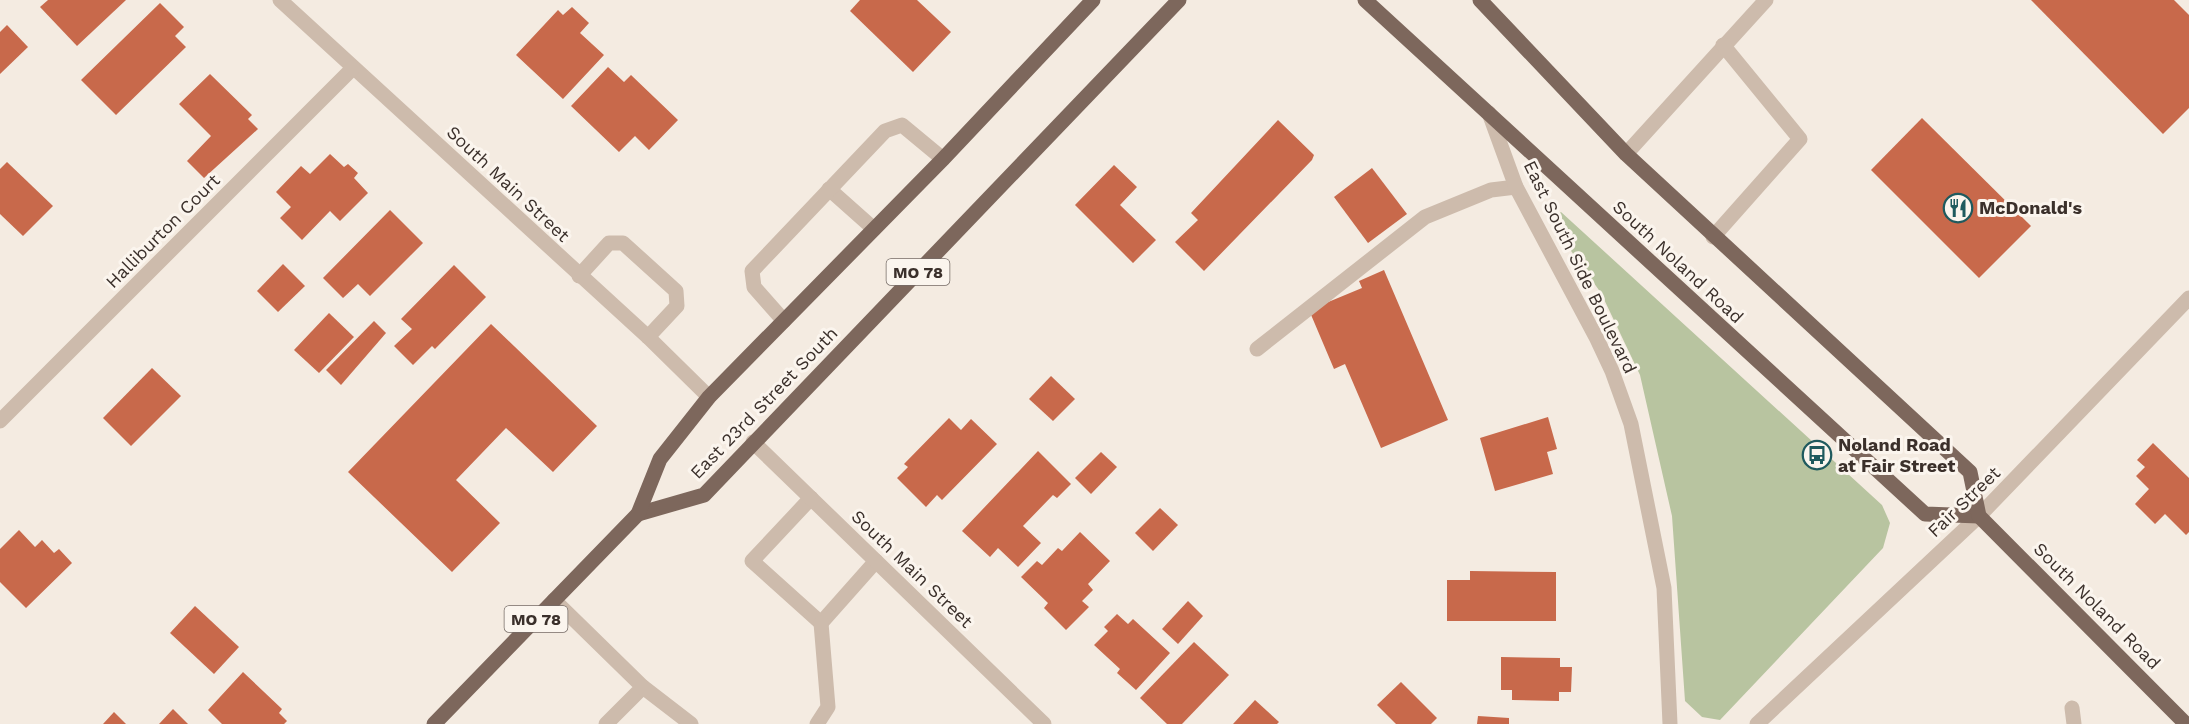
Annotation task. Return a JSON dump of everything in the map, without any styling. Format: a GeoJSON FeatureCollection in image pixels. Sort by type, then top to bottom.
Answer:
{"type":"FeatureCollection","features":[{"type":"Feature","properties":{"kind":"main road","name":"East 23rd Street South"},"geometry":{"type":"LineString","coordinates":[[638,514],[660,459],[710,397],[944,159],[1094,0]]}},
{"type":"Feature","properties":{"kind":"main road","name":"East 23rd Street South"},"geometry":{"type":"LineString","coordinates":[[638,514],[704,495],[1179,0]]}},
{"type":"Feature","properties":{"kind":"main road","name":"South Noland Road"},"geometry":{"type":"LineString","coordinates":[[1365,0],[1925,514],[1979,516],[2180,722]]}},
{"type":"Feature","properties":{"kind":"main road"},"geometry":{"type":"LineString","coordinates":[[1484,1],[1626,154],[1713,237],[1970,472],[1979,516]]}},
{"type":"Feature","properties":{"kind":"main road","name":"MO 78"},"geometry":{"type":"LineString","coordinates":[[434,724],[638,514]]}},
{"type":"Feature","properties":{"kind":"street","name":"South Main Street"},"geometry":{"type":"LineString","coordinates":[[280,0],[648,337],[710,397]]}},
{"type":"Feature","properties":{"kind":"street"},"geometry":{"type":"LineString","coordinates":[[1626,154],[1766,0]]}},
{"type":"Feature","properties":{"kind":"street"},"geometry":{"type":"LineString","coordinates":[[1713,237],[1800,139],[1723,45]]}},
{"type":"Feature","properties":{"kind":"street","name":"Halliburton Court"},"geometry":{"type":"LineString","coordinates":[[0,421],[353,68]]}},
{"type":"Feature","properties":{"kind":"street","name":"East South Side Boulevard"},"geometry":{"type":"LineString","coordinates":[[1489,113],[1516,187],[1597,339],[1612,371],[1631,424],[1664,588],[1670,724]]}},
{"type":"Feature","properties":{"kind":"street"},"geometry":{"type":"LineString","coordinates":[[784,321],[754,287],[752,271],[885,131],[902,125],[944,159]]}},
{"type":"Feature","properties":{"kind":"street"},"geometry":{"type":"LineString","coordinates":[[1257,349],[1425,217],[1491,190],[1516,187]]}},
{"type":"Feature","properties":{"kind":"street"},"geometry":{"type":"LineString","coordinates":[[829,189],[874,229]]}},
{"type":"Feature","properties":{"kind":"street"},"geometry":{"type":"LineString","coordinates":[[579,276],[609,243],[623,243],[676,291],[677,306],[648,337]]}},
{"type":"Feature","properties":{"kind":"street","name":"Fair Street"},"geometry":{"type":"LineString","coordinates":[[1758,724],[1979,516],[2189,298]]}},
{"type":"Feature","properties":{"kind":"street","name":"South Main Street"},"geometry":{"type":"LineString","coordinates":[[753,442],[1044,724]]}},
{"type":"Feature","properties":{"kind":"street"},"geometry":{"type":"LineString","coordinates":[[811,498],[752,561],[821,623],[828,707],[817,724]]}},
{"type":"Feature","properties":{"kind":"street"},"geometry":{"type":"LineString","coordinates":[[821,623],[876,561]]}},
{"type":"Feature","properties":{"kind":"street"},"geometry":{"type":"LineString","coordinates":[[554,600],[643,687],[691,724]]}},
{"type":"Feature","properties":{"kind":"street"},"geometry":{"type":"LineString","coordinates":[[606,724],[643,687]]}},
{"type":"Feature","properties":{"kind":"street"},"geometry":{"type":"LineString","coordinates":[[2072,708],[2074,724]]}},
{"type":"Feature","properties":{"kind":"green space"},"geometry":{"type":"Polygon","coordinates":[[[1561,212],[1882,505],[1890,523],[1883,548],[1720,720],[1702,717],[1685,701],[1672,516],[1640,375],[1601,293],[1549,220],[1561,212]]]}},
{"type":"Feature","properties":{"kind":"building"},"geometry":{"type":"Polygon","coordinates":[[[48,0],[126,0],[77,46],[40,7],[48,0]]]}},
{"type":"Feature","properties":{"kind":"building"},"geometry":{"type":"Polygon","coordinates":[[[860,0],[917,0],[951,32],[913,72],[850,11],[860,0]]]}},
{"type":"Feature","properties":{"kind":"building"},"geometry":{"type":"Polygon","coordinates":[[[2031,0],[2174,0],[2189,15],[2189,108],[2163,134],[2031,0]]]}},
{"type":"Feature","properties":{"kind":"building"},"geometry":{"type":"Polygon","coordinates":[[[160,3],[184,27],[175,36],[186,47],[116,115],[81,80],[160,3]]]}},
{"type":"Feature","properties":{"kind":"building"},"geometry":{"type":"Polygon","coordinates":[[[572,7],[589,23],[580,33],[604,55],[563,99],[516,55],[558,10],[563,15],[572,7]]]}},
{"type":"Feature","properties":{"kind":"building"},"geometry":{"type":"Polygon","coordinates":[[[7,25],[28,47],[0,74],[0,32],[7,25]]]}},
{"type":"Feature","properties":{"kind":"building"},"geometry":{"type":"Polygon","coordinates":[[[608,67],[624,82],[631,75],[678,120],[649,150],[635,136],[619,152],[571,106],[608,67]]]}},
{"type":"Feature","properties":{"kind":"building"},"geometry":{"type":"Polygon","coordinates":[[[210,74],[252,115],[248,119],[258,129],[204,178],[187,161],[211,136],[179,104],[210,74]]]}},
{"type":"Feature","properties":{"kind":"building"},"geometry":{"type":"Polygon","coordinates":[[[1922,118],[2031,226],[1979,278],[1871,170],[1922,118]]]}},
{"type":"Feature","properties":{"kind":"building"},"geometry":{"type":"Polygon","coordinates":[[[1278,120],[1314,155],[1312,160],[1204,271],[1175,242],[1198,220],[1191,213],[1278,120]]]}},
{"type":"Feature","properties":{"kind":"building"},"geometry":{"type":"Polygon","coordinates":[[[330,154],[344,167],[348,164],[358,173],[354,178],[368,193],[340,221],[330,211],[302,240],[280,218],[291,207],[276,192],[301,166],[310,174],[330,154]]]}},
{"type":"Feature","properties":{"kind":"building"},"geometry":{"type":"Polygon","coordinates":[[[7,162],[53,206],[23,236],[0,214],[0,169],[7,162]]]}},
{"type":"Feature","properties":{"kind":"building"},"geometry":{"type":"Polygon","coordinates":[[[1114,165],[1137,187],[1120,205],[1156,240],[1133,263],[1075,205],[1114,165]]]}},
{"type":"Feature","properties":{"kind":"building"},"geometry":{"type":"Polygon","coordinates":[[[1372,168],[1407,214],[1368,243],[1334,197],[1372,168]]]}},
{"type":"Feature","properties":{"kind":"building"},"geometry":{"type":"Polygon","coordinates":[[[390,210],[423,243],[370,296],[358,284],[343,298],[323,278],[390,210]]]}},
{"type":"Feature","properties":{"kind":"building"},"geometry":{"type":"Polygon","coordinates":[[[283,264],[305,286],[278,312],[257,291],[283,264]]]}},
{"type":"Feature","properties":{"kind":"building"},"geometry":{"type":"Polygon","coordinates":[[[454,265],[486,297],[435,349],[432,346],[413,365],[394,346],[412,329],[401,319],[454,265]]]}},
{"type":"Feature","properties":{"kind":"building"},"geometry":{"type":"Polygon","coordinates":[[[1384,270],[1448,420],[1381,448],[1345,364],[1334,369],[1309,310],[1362,288],[1359,281],[1384,270]]]}},
{"type":"Feature","properties":{"kind":"building"},"geometry":{"type":"Polygon","coordinates":[[[329,313],[354,337],[319,373],[294,350],[329,313]]]}},
{"type":"Feature","properties":{"kind":"building"},"geometry":{"type":"Polygon","coordinates":[[[374,321],[386,333],[341,385],[326,370],[374,321]]]}},
{"type":"Feature","properties":{"kind":"building"},"geometry":{"type":"Polygon","coordinates":[[[491,324],[597,426],[553,472],[506,428],[456,480],[500,523],[452,572],[348,472],[491,324]]]}},
{"type":"Feature","properties":{"kind":"building"},"geometry":{"type":"Polygon","coordinates":[[[152,368],[181,396],[131,446],[103,418],[152,368]]]}},
{"type":"Feature","properties":{"kind":"building"},"geometry":{"type":"Polygon","coordinates":[[[1051,376],[1075,399],[1053,421],[1029,399],[1051,376]]]}},
{"type":"Feature","properties":{"kind":"building"},"geometry":{"type":"Polygon","coordinates":[[[1548,417],[1557,449],[1547,452],[1553,474],[1495,491],[1480,438],[1548,417]]]}},
{"type":"Feature","properties":{"kind":"building"},"geometry":{"type":"Polygon","coordinates":[[[949,418],[961,430],[971,419],[997,444],[942,500],[937,495],[926,507],[897,478],[908,467],[904,464],[949,418]]]}},
{"type":"Feature","properties":{"kind":"building"},"geometry":{"type":"Polygon","coordinates":[[[2153,443],[2189,478],[2189,532],[2186,535],[2165,514],[2155,524],[2135,504],[2149,489],[2136,476],[2145,467],[2137,460],[2153,443]]]}},
{"type":"Feature","properties":{"kind":"building"},"geometry":{"type":"Polygon","coordinates":[[[1038,451],[1071,484],[1057,498],[1053,495],[1023,526],[1041,543],[1018,567],[998,548],[990,557],[962,531],[1038,451]]]}},
{"type":"Feature","properties":{"kind":"building"},"geometry":{"type":"Polygon","coordinates":[[[1101,452],[1117,467],[1091,494],[1075,478],[1101,452]]]}},
{"type":"Feature","properties":{"kind":"building"},"geometry":{"type":"Polygon","coordinates":[[[1160,508],[1178,525],[1153,551],[1135,533],[1160,508]]]}},
{"type":"Feature","properties":{"kind":"building"},"geometry":{"type":"Polygon","coordinates":[[[19,530],[35,547],[42,540],[54,553],[59,549],[72,563],[26,608],[0,582],[0,549],[19,530]]]}},
{"type":"Feature","properties":{"kind":"building"},"geometry":{"type":"Polygon","coordinates":[[[1080,532],[1110,561],[1088,584],[1093,590],[1082,601],[1089,607],[1066,630],[1044,608],[1048,603],[1021,577],[1037,561],[1042,565],[1058,548],[1062,551],[1080,532]]]}},
{"type":"Feature","properties":{"kind":"building"},"geometry":{"type":"Polygon","coordinates":[[[1470,571],[1556,572],[1556,621],[1447,621],[1447,580],[1470,580],[1470,571]]]}},
{"type":"Feature","properties":{"kind":"building"},"geometry":{"type":"Polygon","coordinates":[[[1188,601],[1203,616],[1178,644],[1162,629],[1188,601]]]}},
{"type":"Feature","properties":{"kind":"building"},"geometry":{"type":"Polygon","coordinates":[[[195,606],[239,647],[214,674],[170,633],[195,606]]]}},
{"type":"Feature","properties":{"kind":"building"},"geometry":{"type":"Polygon","coordinates":[[[1117,614],[1128,624],[1133,619],[1170,653],[1136,690],[1117,673],[1120,669],[1094,645],[1108,631],[1104,627],[1117,614]]]}},
{"type":"Feature","properties":{"kind":"building"},"geometry":{"type":"Polygon","coordinates":[[[1194,642],[1229,675],[1182,724],[1167,724],[1140,698],[1194,642]]]}},
{"type":"Feature","properties":{"kind":"building"},"geometry":{"type":"Polygon","coordinates":[[[1501,657],[1560,658],[1560,667],[1572,667],[1571,692],[1559,692],[1559,701],[1512,700],[1512,690],[1501,690],[1501,657]]]}},
{"type":"Feature","properties":{"kind":"building"},"geometry":{"type":"Polygon","coordinates":[[[243,672],[282,709],[279,713],[287,721],[284,724],[222,724],[208,710],[243,672]]]}},
{"type":"Feature","properties":{"kind":"building"},"geometry":{"type":"Polygon","coordinates":[[[1401,682],[1437,718],[1431,724],[1396,724],[1377,705],[1401,682]]]}},
{"type":"Feature","properties":{"kind":"building"},"geometry":{"type":"Polygon","coordinates":[[[1255,700],[1279,722],[1277,724],[1233,724],[1255,700]]]}},
{"type":"Feature","properties":{"kind":"building"},"geometry":{"type":"Polygon","coordinates":[[[173,709],[188,724],[159,724],[173,709]]]}},
{"type":"Feature","properties":{"kind":"building"},"geometry":{"type":"Polygon","coordinates":[[[114,712],[126,724],[103,724],[114,712]]]}},
{"type":"Feature","properties":{"kind":"building"},"geometry":{"type":"Polygon","coordinates":[[[1478,716],[1509,718],[1509,724],[1477,724],[1478,716]]]}},
{"type":"Feature","properties":{"kind":"place","name":"McDonald's"},"geometry":{"type":"Point","coordinates":[1958,208]}},
{"type":"Feature","properties":{"kind":"place","name":"Noland Road at Fair Street"},"geometry":{"type":"Point","coordinates":[1817,455]}}]}
